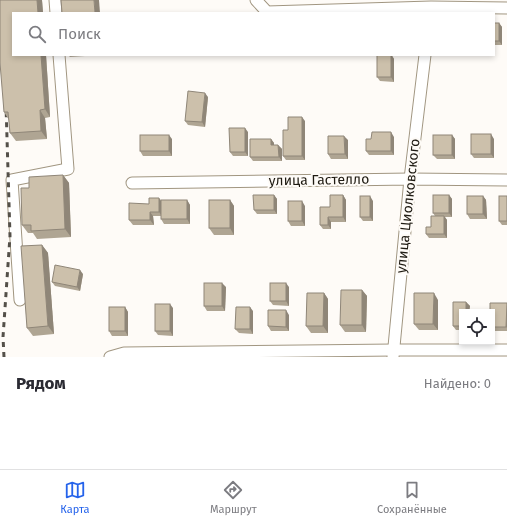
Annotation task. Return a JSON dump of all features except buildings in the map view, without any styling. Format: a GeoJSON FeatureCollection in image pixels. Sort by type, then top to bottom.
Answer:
{"type":"FeatureCollection","features":[{"type":"Feature","properties":{"kind":"street"},"geometry":{"type":"LineString","coordinates":[[55,0],[56,12]]}},
{"type":"Feature","properties":{"kind":"street"},"geometry":{"type":"LineString","coordinates":[[256,0],[267,12],[431,7],[507,8]]}},
{"type":"Feature","properties":{"kind":"street"},"geometry":{"type":"LineString","coordinates":[[20,300],[12,180],[68,169],[59,56]]}},
{"type":"Feature","properties":{"kind":"street","name":"улица Циолковского"},"geometry":{"type":"LineString","coordinates":[[394,353],[410,179],[425,56]]}},
{"type":"Feature","properties":{"kind":"street","name":"улица Гастелло"},"geometry":{"type":"LineString","coordinates":[[132,183],[410,179],[507,180]]}},
{"type":"Feature","properties":{"kind":"street"},"geometry":{"type":"LineString","coordinates":[[110,357],[124,353],[394,353],[507,350]]}},
{"type":"Feature","properties":{"kind":"railway"},"geometry":{"type":"LineString","coordinates":[[4,357],[3,337],[10,236],[6,105]]}}]}
